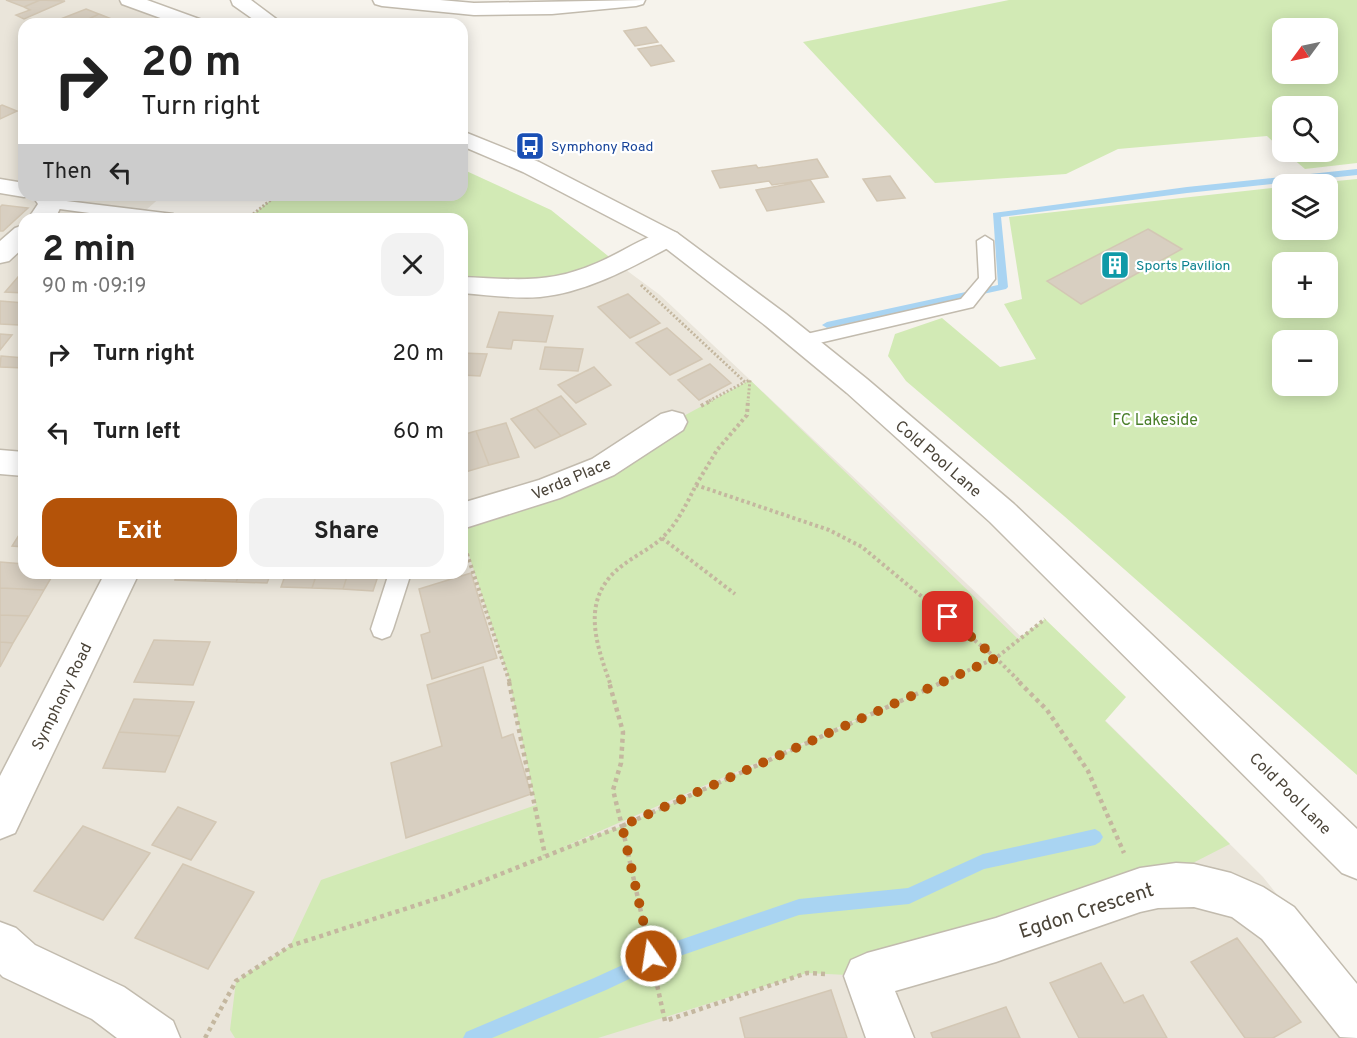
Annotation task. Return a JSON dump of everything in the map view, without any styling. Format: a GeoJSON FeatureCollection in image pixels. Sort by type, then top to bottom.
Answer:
{"type":"FeatureCollection","features":[{"type":"Feature","properties":{"kind":"street"},"geometry":{"type":"LineString","coordinates":[[129,0],[178,18]]}},
{"type":"Feature","properties":{"kind":"street"},"geometry":{"type":"LineString","coordinates":[[240,0],[265,18]]}},
{"type":"Feature","properties":{"kind":"street"},"geometry":{"type":"LineString","coordinates":[[272,18],[278,0]]}},
{"type":"Feature","properties":{"kind":"street"},"geometry":{"type":"LineString","coordinates":[[382,0],[474,9],[552,8],[636,0]]}},
{"type":"Feature","properties":{"kind":"street","name":"Cold Pool Lane"},"geometry":{"type":"LineString","coordinates":[[468,141],[531,167],[668,238],[802,341],[1002,513],[1357,858]]}},
{"type":"Feature","properties":{"kind":"street"},"geometry":{"type":"LineString","coordinates":[[0,186],[18,189]]}},
{"type":"Feature","properties":{"kind":"street"},"geometry":{"type":"LineString","coordinates":[[0,255],[18,238]]}},
{"type":"Feature","properties":{"kind":"street"},"geometry":{"type":"LineString","coordinates":[[468,285],[541,288],[573,281],[618,264],[668,238]]}},
{"type":"Feature","properties":{"kind":"street","name":"Verda Place"},"geometry":{"type":"LineString","coordinates":[[468,528],[549,489],[603,467],[672,422]]}},
{"type":"Feature","properties":{"kind":"street"},"geometry":{"type":"LineString","coordinates":[[0,462],[18,464]]}},
{"type":"Feature","properties":{"kind":"street","name":"Symphony Road"},"geometry":{"type":"LineString","coordinates":[[0,819],[119,579]]}},
{"type":"Feature","properties":{"kind":"street","name":"Egdon Crescent"},"geometry":{"type":"LineString","coordinates":[[867,976],[996,940],[1158,884],[1200,886],[1226,893],[1252,906],[1277,923],[1357,1020]]}},
{"type":"Feature","properties":{"kind":"street"},"geometry":{"type":"LineString","coordinates":[[0,944],[19,961],[108,1003],[156,1038]]}},
{"type":"Feature","properties":{"kind":"street"},"geometry":{"type":"LineString","coordinates":[[867,976],[890,1038]]}},
{"type":"Feature","properties":{"kind":"lane"},"geometry":{"type":"LineString","coordinates":[[45,206],[114,213]]}},
{"type":"Feature","properties":{"kind":"lane"},"geometry":{"type":"LineString","coordinates":[[802,341],[967,303],[987,279],[985,241]]}},
{"type":"Feature","properties":{"kind":"lane"},"geometry":{"type":"LineString","coordinates":[[382,629],[398,579]]}},
{"type":"Feature","properties":{"kind":"path"},"geometry":{"type":"LineString","coordinates":[[254,213],[270,201]]}},
{"type":"Feature","properties":{"kind":"path"},"geometry":{"type":"LineString","coordinates":[[618,264],[746,382]]}},
{"type":"Feature","properties":{"kind":"path"},"geometry":{"type":"LineString","coordinates":[[672,422],[750,380],[747,415],[717,450],[679,517],[662,538],[625,561],[610,575],[599,593],[595,608],[596,640],[621,716],[624,736],[621,764],[613,789],[665,1021],[807,973],[867,976]]}},
{"type":"Feature","properties":{"kind":"path"},"geometry":{"type":"LineString","coordinates":[[696,484],[829,530],[862,547],[996,658],[1047,710],[1088,771],[1140,890]]}},
{"type":"Feature","properties":{"kind":"path"},"geometry":{"type":"LineString","coordinates":[[662,538],[735,594]]}},
{"type":"Feature","properties":{"kind":"path"},"geometry":{"type":"LineString","coordinates":[[468,546],[508,675],[545,855]]}},
{"type":"Feature","properties":{"kind":"path"},"geometry":{"type":"LineString","coordinates":[[205,1038],[236,981],[290,946],[446,896],[622,826],[996,658],[1045,619]]}},
{"type":"Feature","properties":{"kind":"shaded area"},"geometry":{"type":"Polygon","coordinates":[[[0,0],[117,0],[160,18],[18,18],[18,201],[156,201],[145,211],[156,213],[18,213],[18,579],[468,579],[468,284],[618,264],[660,295],[983,599],[1263,877],[1357,994],[1357,1038],[0,1038],[0,0]]]}},
{"type":"Feature","properties":{"kind":"green space"},"geometry":{"type":"Polygon","coordinates":[[[1009,0],[1357,0],[1357,163],[1305,169],[1297,162],[1338,162],[1338,96],[1272,96],[1272,141],[1267,136],[1118,149],[1066,174],[935,183],[803,42],[1009,0]]]}},
{"type":"Feature","properties":{"kind":"green space"},"geometry":{"type":"Polygon","coordinates":[[[468,172],[551,210],[618,264],[573,281],[468,285],[468,213],[254,213],[270,201],[468,201],[468,172]]]}},
{"type":"Feature","properties":{"kind":"green space","name":"FC Lakeside"},"geometry":{"type":"Polygon","coordinates":[[[1357,179],[1357,775],[1064,516],[906,381],[888,356],[895,334],[942,318],[1000,367],[1036,359],[1004,304],[1022,299],[1009,217],[1272,188],[1272,240],[1338,240],[1338,181],[1357,179]]]}},
{"type":"Feature","properties":{"kind":"green space"},"geometry":{"type":"Polygon","coordinates":[[[750,380],[1018,639],[1045,619],[1126,697],[1105,721],[1230,844],[1140,890],[867,976],[807,973],[598,1038],[235,1038],[230,1030],[236,981],[290,946],[321,880],[536,805],[508,675],[468,552],[468,514],[549,489],[750,380]],[[916,694],[561,848],[622,826],[916,694]]]}},
{"type":"Feature","properties":{"kind":"building"},"geometry":{"type":"Polygon","coordinates":[[[6,0],[40,0],[24,7],[6,0]]]}},
{"type":"Feature","properties":{"kind":"building"},"geometry":{"type":"Polygon","coordinates":[[[40,0],[65,1],[26,18],[16,15],[30,10],[24,7],[40,0]]]}},
{"type":"Feature","properties":{"kind":"building"},"geometry":{"type":"Polygon","coordinates":[[[86,9],[99,14],[91,18],[63,18],[86,9]]]}},
{"type":"Feature","properties":{"kind":"building"},"geometry":{"type":"Polygon","coordinates":[[[99,14],[109,18],[91,18],[99,14]]]}},
{"type":"Feature","properties":{"kind":"building"},"geometry":{"type":"Polygon","coordinates":[[[646,27],[658,42],[635,46],[624,31],[646,27]]]}},
{"type":"Feature","properties":{"kind":"building"},"geometry":{"type":"Polygon","coordinates":[[[661,45],[674,61],[651,66],[638,49],[661,45]]]}},
{"type":"Feature","properties":{"kind":"building"},"geometry":{"type":"Polygon","coordinates":[[[0,106],[17,111],[0,119],[0,106]]]}},
{"type":"Feature","properties":{"kind":"building"},"geometry":{"type":"Polygon","coordinates":[[[817,159],[828,177],[772,185],[769,181],[720,188],[712,171],[756,165],[758,168],[817,159]]]}},
{"type":"Feature","properties":{"kind":"building"},"geometry":{"type":"Polygon","coordinates":[[[890,176],[905,198],[877,201],[863,179],[890,176]]]}},
{"type":"Feature","properties":{"kind":"building"},"geometry":{"type":"Polygon","coordinates":[[[810,180],[824,202],[767,211],[756,190],[810,180]]]}},
{"type":"Feature","properties":{"kind":"building"},"geometry":{"type":"Polygon","coordinates":[[[2,205],[28,208],[23,213],[18,213],[18,217],[3,231],[0,231],[0,207],[2,205]]]}},
{"type":"Feature","properties":{"kind":"building","name":"Sports Pavilion"},"geometry":{"type":"Polygon","coordinates":[[[1148,229],[1182,249],[1081,304],[1047,281],[1148,229]]]}},
{"type":"Feature","properties":{"kind":"building"},"geometry":{"type":"Polygon","coordinates":[[[18,277],[18,293],[5,292],[18,277]]]}},
{"type":"Feature","properties":{"kind":"building"},"geometry":{"type":"Polygon","coordinates":[[[628,294],[660,323],[630,338],[598,307],[628,294]]]}},
{"type":"Feature","properties":{"kind":"building"},"geometry":{"type":"Polygon","coordinates":[[[0,301],[18,302],[18,325],[0,324],[0,301]]]}},
{"type":"Feature","properties":{"kind":"building"},"geometry":{"type":"Polygon","coordinates":[[[499,312],[553,316],[546,342],[513,340],[511,349],[487,347],[499,312]]]}},
{"type":"Feature","properties":{"kind":"building"},"geometry":{"type":"Polygon","coordinates":[[[667,328],[702,359],[670,375],[636,343],[667,328]]]}},
{"type":"Feature","properties":{"kind":"building"},"geometry":{"type":"Polygon","coordinates":[[[0,334],[12,335],[0,350],[0,334]]]}},
{"type":"Feature","properties":{"kind":"building"},"geometry":{"type":"Polygon","coordinates":[[[545,347],[583,349],[578,371],[540,369],[545,347]]]}},
{"type":"Feature","properties":{"kind":"building"},"geometry":{"type":"Polygon","coordinates":[[[468,353],[487,354],[480,376],[468,375],[468,353]]]}},
{"type":"Feature","properties":{"kind":"building"},"geometry":{"type":"Polygon","coordinates":[[[1,356],[18,357],[18,368],[0,367],[1,356]]]}},
{"type":"Feature","properties":{"kind":"building"},"geometry":{"type":"Polygon","coordinates":[[[710,364],[731,383],[699,400],[678,380],[710,364]]]}},
{"type":"Feature","properties":{"kind":"building"},"geometry":{"type":"Polygon","coordinates":[[[594,367],[611,385],[576,403],[558,385],[594,367]]]}},
{"type":"Feature","properties":{"kind":"building"},"geometry":{"type":"Polygon","coordinates":[[[561,396],[586,424],[561,436],[536,408],[561,396]]]}},
{"type":"Feature","properties":{"kind":"building"},"geometry":{"type":"Polygon","coordinates":[[[536,408],[561,436],[535,448],[511,419],[536,408]]]}},
{"type":"Feature","properties":{"kind":"building"},"geometry":{"type":"Polygon","coordinates":[[[506,423],[519,457],[489,465],[476,431],[506,423]]]}},
{"type":"Feature","properties":{"kind":"building"},"geometry":{"type":"Polygon","coordinates":[[[476,431],[489,465],[468,471],[468,433],[476,431]]]}},
{"type":"Feature","properties":{"kind":"building"},"geometry":{"type":"Polygon","coordinates":[[[18,536],[18,546],[12,546],[18,536]]]}},
{"type":"Feature","properties":{"kind":"building"},"geometry":{"type":"Polygon","coordinates":[[[0,562],[18,564],[18,579],[50,579],[44,590],[0,588],[0,562]]]}},
{"type":"Feature","properties":{"kind":"building"},"geometry":{"type":"Polygon","coordinates":[[[471,573],[497,658],[432,679],[421,635],[430,632],[419,589],[452,579],[468,579],[468,574],[471,573]]]}},
{"type":"Feature","properties":{"kind":"building"},"geometry":{"type":"Polygon","coordinates":[[[175,579],[206,579],[205,581],[175,579]]]}},
{"type":"Feature","properties":{"kind":"building"},"geometry":{"type":"Polygon","coordinates":[[[206,579],[237,579],[236,582],[205,581],[206,579]]]}},
{"type":"Feature","properties":{"kind":"building"},"geometry":{"type":"Polygon","coordinates":[[[237,579],[269,579],[267,583],[236,582],[237,579]]]}},
{"type":"Feature","properties":{"kind":"building"},"geometry":{"type":"Polygon","coordinates":[[[284,579],[315,579],[312,588],[281,587],[284,579]]]}},
{"type":"Feature","properties":{"kind":"building"},"geometry":{"type":"Polygon","coordinates":[[[315,579],[346,579],[343,589],[312,588],[315,579]]]}},
{"type":"Feature","properties":{"kind":"building"},"geometry":{"type":"Polygon","coordinates":[[[346,579],[377,579],[373,591],[343,589],[346,579]]]}},
{"type":"Feature","properties":{"kind":"building"},"geometry":{"type":"Polygon","coordinates":[[[0,588],[44,590],[29,616],[0,615],[0,588]]]}},
{"type":"Feature","properties":{"kind":"building"},"geometry":{"type":"Polygon","coordinates":[[[0,615],[29,616],[13,643],[0,642],[0,615]]]}},
{"type":"Feature","properties":{"kind":"building"},"geometry":{"type":"Polygon","coordinates":[[[154,640],[210,642],[193,685],[134,682],[154,640]]]}},
{"type":"Feature","properties":{"kind":"building"},"geometry":{"type":"Polygon","coordinates":[[[0,642],[13,643],[0,667],[0,642]]]}},
{"type":"Feature","properties":{"kind":"building"},"geometry":{"type":"Polygon","coordinates":[[[483,667],[502,738],[513,734],[531,794],[406,838],[391,763],[442,746],[427,685],[483,667]]]}},
{"type":"Feature","properties":{"kind":"building"},"geometry":{"type":"Polygon","coordinates":[[[134,699],[194,702],[180,736],[119,732],[134,699]]]}},
{"type":"Feature","properties":{"kind":"building"},"geometry":{"type":"Polygon","coordinates":[[[119,732],[180,736],[165,772],[103,768],[119,732]]]}},
{"type":"Feature","properties":{"kind":"building"},"geometry":{"type":"Polygon","coordinates":[[[178,807],[216,822],[191,860],[152,845],[178,807]]]}},
{"type":"Feature","properties":{"kind":"building"},"geometry":{"type":"Polygon","coordinates":[[[83,826],[150,853],[103,920],[34,891],[83,826]]]}},
{"type":"Feature","properties":{"kind":"building"},"geometry":{"type":"Polygon","coordinates":[[[183,864],[254,892],[208,969],[135,938],[183,864]]]}},
{"type":"Feature","properties":{"kind":"building"},"geometry":{"type":"Polygon","coordinates":[[[1237,938],[1301,1022],[1273,1038],[1245,1038],[1191,962],[1237,938]]]}},
{"type":"Feature","properties":{"kind":"building"},"geometry":{"type":"Polygon","coordinates":[[[1101,963],[1124,1003],[1143,995],[1167,1038],[1079,1038],[1050,983],[1101,963]]]}},
{"type":"Feature","properties":{"kind":"building"},"geometry":{"type":"Polygon","coordinates":[[[831,990],[847,1038],[745,1038],[740,1018],[831,990]]]}},
{"type":"Feature","properties":{"kind":"building"},"geometry":{"type":"Polygon","coordinates":[[[1006,1007],[1020,1038],[933,1038],[931,1033],[1006,1007]]]}},
{"type":"Feature","properties":{"kind":"waterway"},"geometry":{"type":"LineString","coordinates":[[827,325],[1003,287],[996,215],[1187,190],[1357,172]]}},
{"type":"Feature","properties":{"kind":"waterway"},"geometry":{"type":"LineString","coordinates":[[472,1038],[671,951],[799,907],[909,896],[983,862],[1095,837]]}},
{"type":"Feature","properties":{"kind":"place","name":"Symphony Road"},"geometry":{"type":"Point","coordinates":[530,146]}},
{"type":"Feature","properties":{"kind":"place","name":"Sports Pavilion"},"geometry":{"type":"Point","coordinates":[1115,265]}},
{"type":"Feature","properties":{"kind":"route"},"geometry":{"type":"LineString","coordinates":[[651,956],[622,826],[996,658],[948,617]]}}]}
